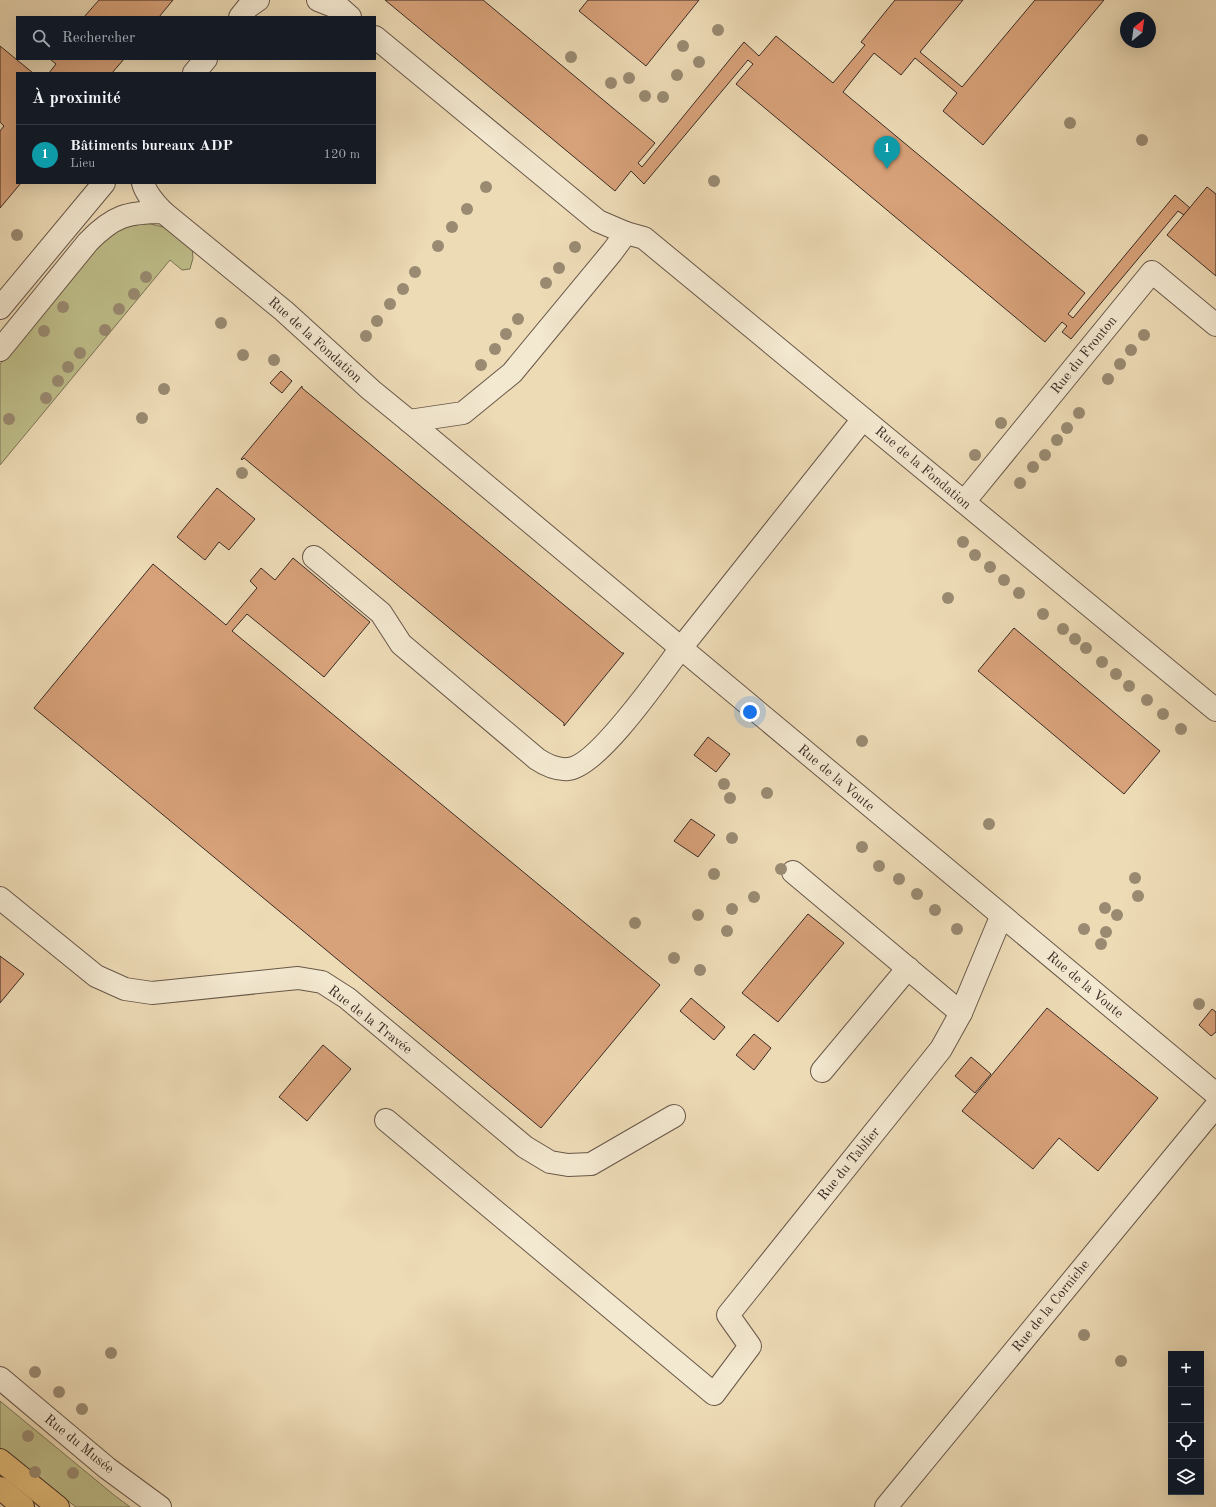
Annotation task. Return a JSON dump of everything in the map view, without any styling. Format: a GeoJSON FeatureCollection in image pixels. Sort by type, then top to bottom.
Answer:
{"type":"FeatureCollection","features":[{"type":"Feature","properties":{"kind":"main road"},"geometry":{"type":"LineString","coordinates":[[0,1460],[58,1507]]}},
{"type":"Feature","properties":{"kind":"main road"},"geometry":{"type":"LineString","coordinates":[[0,1488],[23,1507]]}},
{"type":"Feature","properties":{"kind":"lane"},"geometry":{"type":"LineString","coordinates":[[241,16],[248,7],[258,0]]}},
{"type":"Feature","properties":{"kind":"lane"},"geometry":{"type":"LineString","coordinates":[[318,0],[341,10],[349,16]]}},
{"type":"Feature","properties":{"kind":"lane","name":"Rue de la Fondation"},"geometry":{"type":"LineString","coordinates":[[376,38],[598,221],[626,233],[644,238],[1216,710]]}},
{"type":"Feature","properties":{"kind":"lane"},"geometry":{"type":"LineString","coordinates":[[195,72],[205,60]]}},
{"type":"Feature","properties":{"kind":"lane"},"geometry":{"type":"LineString","coordinates":[[0,308],[103,184]]}},
{"type":"Feature","properties":{"kind":"lane","name":"Rue de la Fondation"},"geometry":{"type":"LineString","coordinates":[[144,184],[155,203],[163,212],[284,311],[371,390],[681,648]]}},
{"type":"Feature","properties":{"kind":"lane"},"geometry":{"type":"LineString","coordinates":[[0,350],[88,242],[102,227],[117,218],[138,212],[163,212]]}},
{"type":"Feature","properties":{"kind":"lane"},"geometry":{"type":"LineString","coordinates":[[409,421],[463,413],[512,373],[626,233]]}},
{"type":"Feature","properties":{"kind":"lane","name":"Rue du Fronton"},"geometry":{"type":"LineString","coordinates":[[964,502],[1152,272],[1216,325]]}},
{"type":"Feature","properties":{"kind":"lane"},"geometry":{"type":"LineString","coordinates":[[0,316],[16,330]]}},
{"type":"Feature","properties":{"kind":"lane"},"geometry":{"type":"LineString","coordinates":[[314,557],[381,613],[401,644],[537,759],[549,766],[569,769],[585,762],[603,747],[863,419]]}},
{"type":"Feature","properties":{"kind":"lane","name":"Rue de la Voute"},"geometry":{"type":"LineString","coordinates":[[681,648],[1001,917],[1216,1094]]}},
{"type":"Feature","properties":{"kind":"lane"},"geometry":{"type":"LineString","coordinates":[[793,872],[961,1012]]}},
{"type":"Feature","properties":{"kind":"lane","name":"Rue de la Travée"},"geometry":{"type":"LineString","coordinates":[[0,898],[96,976],[125,989],[152,993],[298,978],[322,982],[347,998],[525,1147],[550,1162],[568,1165],[591,1164],[674,1116]]}},
{"type":"Feature","properties":{"kind":"lane","name":"Rue du Tablier"},"geometry":{"type":"LineString","coordinates":[[386,1120],[714,1394],[750,1346],[728,1315],[941,1049],[961,1012],[1001,917]]}},
{"type":"Feature","properties":{"kind":"lane"},"geometry":{"type":"LineString","coordinates":[[822,1071],[908,968]]}},
{"type":"Feature","properties":{"kind":"lane","name":"Rue de la Corniche"},"geometry":{"type":"LineString","coordinates":[[886,1507],[1216,1106]]}},
{"type":"Feature","properties":{"kind":"lane","name":"Rue du Musée"},"geometry":{"type":"LineString","coordinates":[[0,1378],[107,1468],[160,1507]]}},
{"type":"Feature","properties":{"kind":"green space"},"geometry":{"type":"Polygon","coordinates":[[[142,222],[168,228],[192,247],[193,258],[190,269],[182,270],[170,260],[0,465],[0,364],[102,242],[123,226],[142,222]]]}},
{"type":"Feature","properties":{"kind":"green space"},"geometry":{"type":"Polygon","coordinates":[[[0,1401],[130,1507],[76,1507],[4,1452],[0,1448],[0,1401]]]}},
{"type":"Feature","properties":{"kind":"building"},"geometry":{"type":"Polygon","coordinates":[[[99,0],[173,0],[160,16],[85,16],[99,0]]]}},
{"type":"Feature","properties":{"kind":"building"},"geometry":{"type":"Polygon","coordinates":[[[385,0],[483,0],[655,143],[638,163],[642,167],[744,42],[759,56],[776,36],[833,83],[865,45],[861,42],[895,0],[963,0],[920,52],[962,87],[1035,0],[1104,0],[983,145],[943,111],[957,93],[915,58],[901,75],[874,53],[843,92],[1085,293],[1068,314],[1073,318],[1175,195],[1190,208],[1184,215],[1178,211],[1071,339],[1062,332],[1067,326],[1062,322],[1045,342],[736,84],[753,64],[748,60],[644,184],[631,171],[615,191],[385,0]]]}},
{"type":"Feature","properties":{"kind":"building"},"geometry":{"type":"Polygon","coordinates":[[[588,0],[699,0],[646,66],[579,11],[588,0]]]}},
{"type":"Feature","properties":{"kind":"building"},"geometry":{"type":"Polygon","coordinates":[[[0,46],[32,72],[16,72],[16,184],[20,184],[0,208],[0,131],[4,126],[0,122],[0,46]]]}},
{"type":"Feature","properties":{"kind":"building"},"geometry":{"type":"Polygon","coordinates":[[[51,60],[123,60],[113,72],[50,72],[56,64],[51,60]]]}},
{"type":"Feature","properties":{"kind":"building"},"geometry":{"type":"Polygon","coordinates":[[[1207,187],[1216,194],[1216,276],[1167,235],[1207,187]]]}},
{"type":"Feature","properties":{"kind":"building"},"geometry":{"type":"Polygon","coordinates":[[[281,371],[292,381],[282,393],[270,383],[281,371]]]}},
{"type":"Feature","properties":{"kind":"building"},"geometry":{"type":"Polygon","coordinates":[[[302,386],[302,388],[622,653],[624,653],[564,726],[564,723],[244,458],[242,460],[241,459],[302,386]]]}},
{"type":"Feature","properties":{"kind":"building"},"geometry":{"type":"Polygon","coordinates":[[[217,488],[255,519],[229,550],[219,542],[205,560],[177,537],[217,488]]]}},
{"type":"Feature","properties":{"kind":"building"},"geometry":{"type":"Polygon","coordinates":[[[293,558],[370,622],[324,677],[247,614],[232,631],[660,985],[541,1128],[34,708],[153,564],[226,625],[257,588],[250,581],[261,568],[275,580],[293,558]]]}},
{"type":"Feature","properties":{"kind":"building"},"geometry":{"type":"Polygon","coordinates":[[[1014,628],[1160,751],[1124,794],[978,671],[1014,628]]]}},
{"type":"Feature","properties":{"kind":"building"},"geometry":{"type":"Polygon","coordinates":[[[708,737],[730,754],[716,772],[694,755],[708,737]]]}},
{"type":"Feature","properties":{"kind":"building"},"geometry":{"type":"Polygon","coordinates":[[[691,819],[715,835],[698,857],[674,841],[691,819]]]}},
{"type":"Feature","properties":{"kind":"building"},"geometry":{"type":"Polygon","coordinates":[[[808,914],[844,943],[778,1022],[742,993],[808,914]]]}},
{"type":"Feature","properties":{"kind":"building"},"geometry":{"type":"Polygon","coordinates":[[[0,956],[24,974],[0,1003],[0,956]]]}},
{"type":"Feature","properties":{"kind":"building"},"geometry":{"type":"Polygon","coordinates":[[[691,998],[725,1027],[714,1040],[680,1011],[691,998]]]}},
{"type":"Feature","properties":{"kind":"building"},"geometry":{"type":"Polygon","coordinates":[[[1047,1008],[1158,1098],[1098,1171],[1059,1138],[1033,1169],[962,1111],[1047,1008]]]}},
{"type":"Feature","properties":{"kind":"building"},"geometry":{"type":"Polygon","coordinates":[[[1212,1009],[1216,1012],[1216,1032],[1211,1036],[1199,1025],[1212,1009]]]}},
{"type":"Feature","properties":{"kind":"building"},"geometry":{"type":"Polygon","coordinates":[[[754,1034],[771,1048],[754,1070],[736,1055],[754,1034]]]}},
{"type":"Feature","properties":{"kind":"building"},"geometry":{"type":"Polygon","coordinates":[[[323,1045],[351,1069],[307,1121],[279,1097],[323,1045]]]}},
{"type":"Feature","properties":{"kind":"building"},"geometry":{"type":"Polygon","coordinates":[[[971,1057],[991,1074],[975,1093],[955,1076],[971,1057]]]}},
{"type":"Feature","properties":{"kind":"place","name":"Bâtiments bureaux ADP"},"geometry":{"type":"Point","coordinates":[887,169]}}]}
